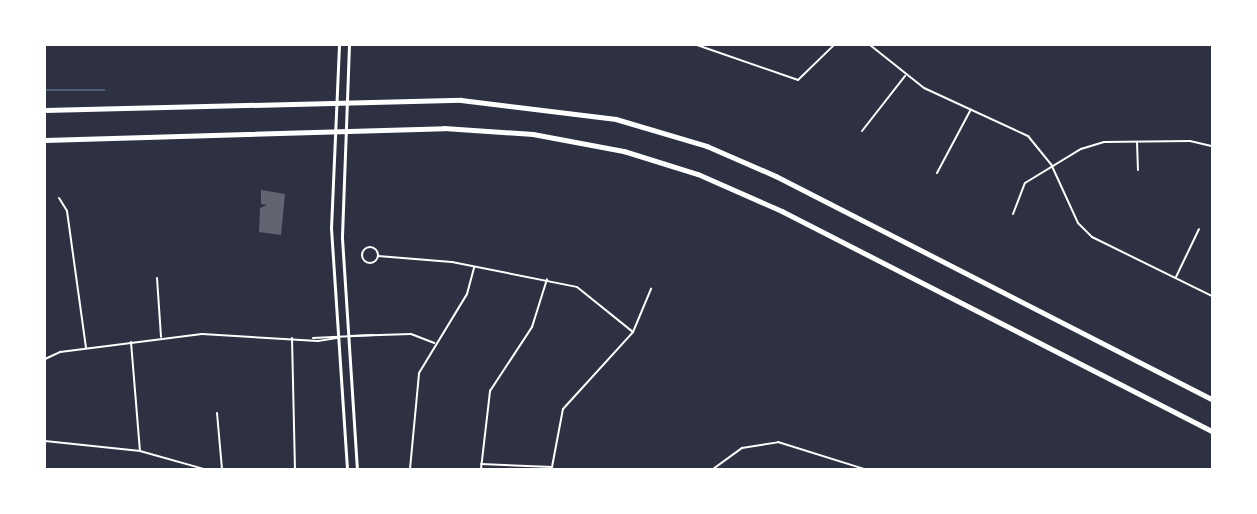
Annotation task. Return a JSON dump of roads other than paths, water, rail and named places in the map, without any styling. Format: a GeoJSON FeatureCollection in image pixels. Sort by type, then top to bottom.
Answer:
{"type":"FeatureCollection","features":[{"type":"Feature","properties":{"kind":"highway"},"geometry":{"type":"LineString","coordinates":[[45,110],[453,100],[536,105],[615,119],[707,147],[776,176],[1212,399]]}},
{"type":"Feature","properties":{"kind":"highway"},"geometry":{"type":"LineString","coordinates":[[45,140],[453,128],[533,134],[624,151],[698,174],[782,211],[1212,431]]}},
{"type":"Feature","properties":{"kind":"street"},"geometry":{"type":"LineString","coordinates":[[339,45],[331,228],[346,469]]}},
{"type":"Feature","properties":{"kind":"street"},"geometry":{"type":"LineString","coordinates":[[349,45],[344,141],[349,337],[357,469]]}},
{"type":"Feature","properties":{"kind":"street"},"geometry":{"type":"LineString","coordinates":[[697,45],[798,81],[834,45]]}},
{"type":"Feature","properties":{"kind":"street"},"geometry":{"type":"LineString","coordinates":[[870,45],[906,75],[1028,136],[1051,164],[1078,223],[1092,237],[1212,296]]}},
{"type":"Feature","properties":{"kind":"street"},"geometry":{"type":"LineString","coordinates":[[862,131],[906,75]]}},
{"type":"Feature","properties":{"kind":"street"},"geometry":{"type":"LineString","coordinates":[[937,173],[971,108]]}},
{"type":"Feature","properties":{"kind":"street"},"geometry":{"type":"LineString","coordinates":[[1013,214],[1025,183],[1051,164],[1104,142],[1212,146]]}},
{"type":"Feature","properties":{"kind":"street"},"geometry":{"type":"LineString","coordinates":[[1137,142],[1138,170]]}},
{"type":"Feature","properties":{"kind":"street"},"geometry":{"type":"LineString","coordinates":[[59,198],[67,211],[86,348]]}},
{"type":"Feature","properties":{"kind":"street"},"geometry":{"type":"LineString","coordinates":[[1176,277],[1199,229]]}},
{"type":"Feature","properties":{"kind":"street"},"geometry":{"type":"LineString","coordinates":[[378,255],[369,264],[361,254],[372,247],[378,255],[547,279],[589,292],[633,332]]}},
{"type":"Feature","properties":{"kind":"street"},"geometry":{"type":"LineString","coordinates":[[410,469],[416,389],[434,343],[467,294],[474,267]]}},
{"type":"Feature","properties":{"kind":"street"},"geometry":{"type":"LineString","coordinates":[[157,278],[161,338]]}},
{"type":"Feature","properties":{"kind":"street"},"geometry":{"type":"LineString","coordinates":[[481,469],[490,391],[532,327],[547,279]]}},
{"type":"Feature","properties":{"kind":"street"},"geometry":{"type":"LineString","coordinates":[[481,464],[552,467],[563,409],[633,332],[651,289]]}},
{"type":"Feature","properties":{"kind":"street"},"geometry":{"type":"LineString","coordinates":[[45,359],[86,348],[161,338],[313,338],[411,334],[434,343]]}},
{"type":"Feature","properties":{"kind":"street"},"geometry":{"type":"LineString","coordinates":[[313,338],[339,337]]}},
{"type":"Feature","properties":{"kind":"street"},"geometry":{"type":"LineString","coordinates":[[292,338],[295,469]]}},
{"type":"Feature","properties":{"kind":"street"},"geometry":{"type":"LineString","coordinates":[[131,342],[140,451]]}},
{"type":"Feature","properties":{"kind":"street"},"geometry":{"type":"LineString","coordinates":[[217,413],[222,469]]}},
{"type":"Feature","properties":{"kind":"street"},"geometry":{"type":"LineString","coordinates":[[45,441],[140,451],[204,469]]}},
{"type":"Feature","properties":{"kind":"street"},"geometry":{"type":"LineString","coordinates":[[713,469],[742,448],[778,442],[864,469]]}},
{"type":"Feature","properties":{"kind":"waterway"},"geometry":{"type":"LineString","coordinates":[[45,90],[104,90]]}}]}
